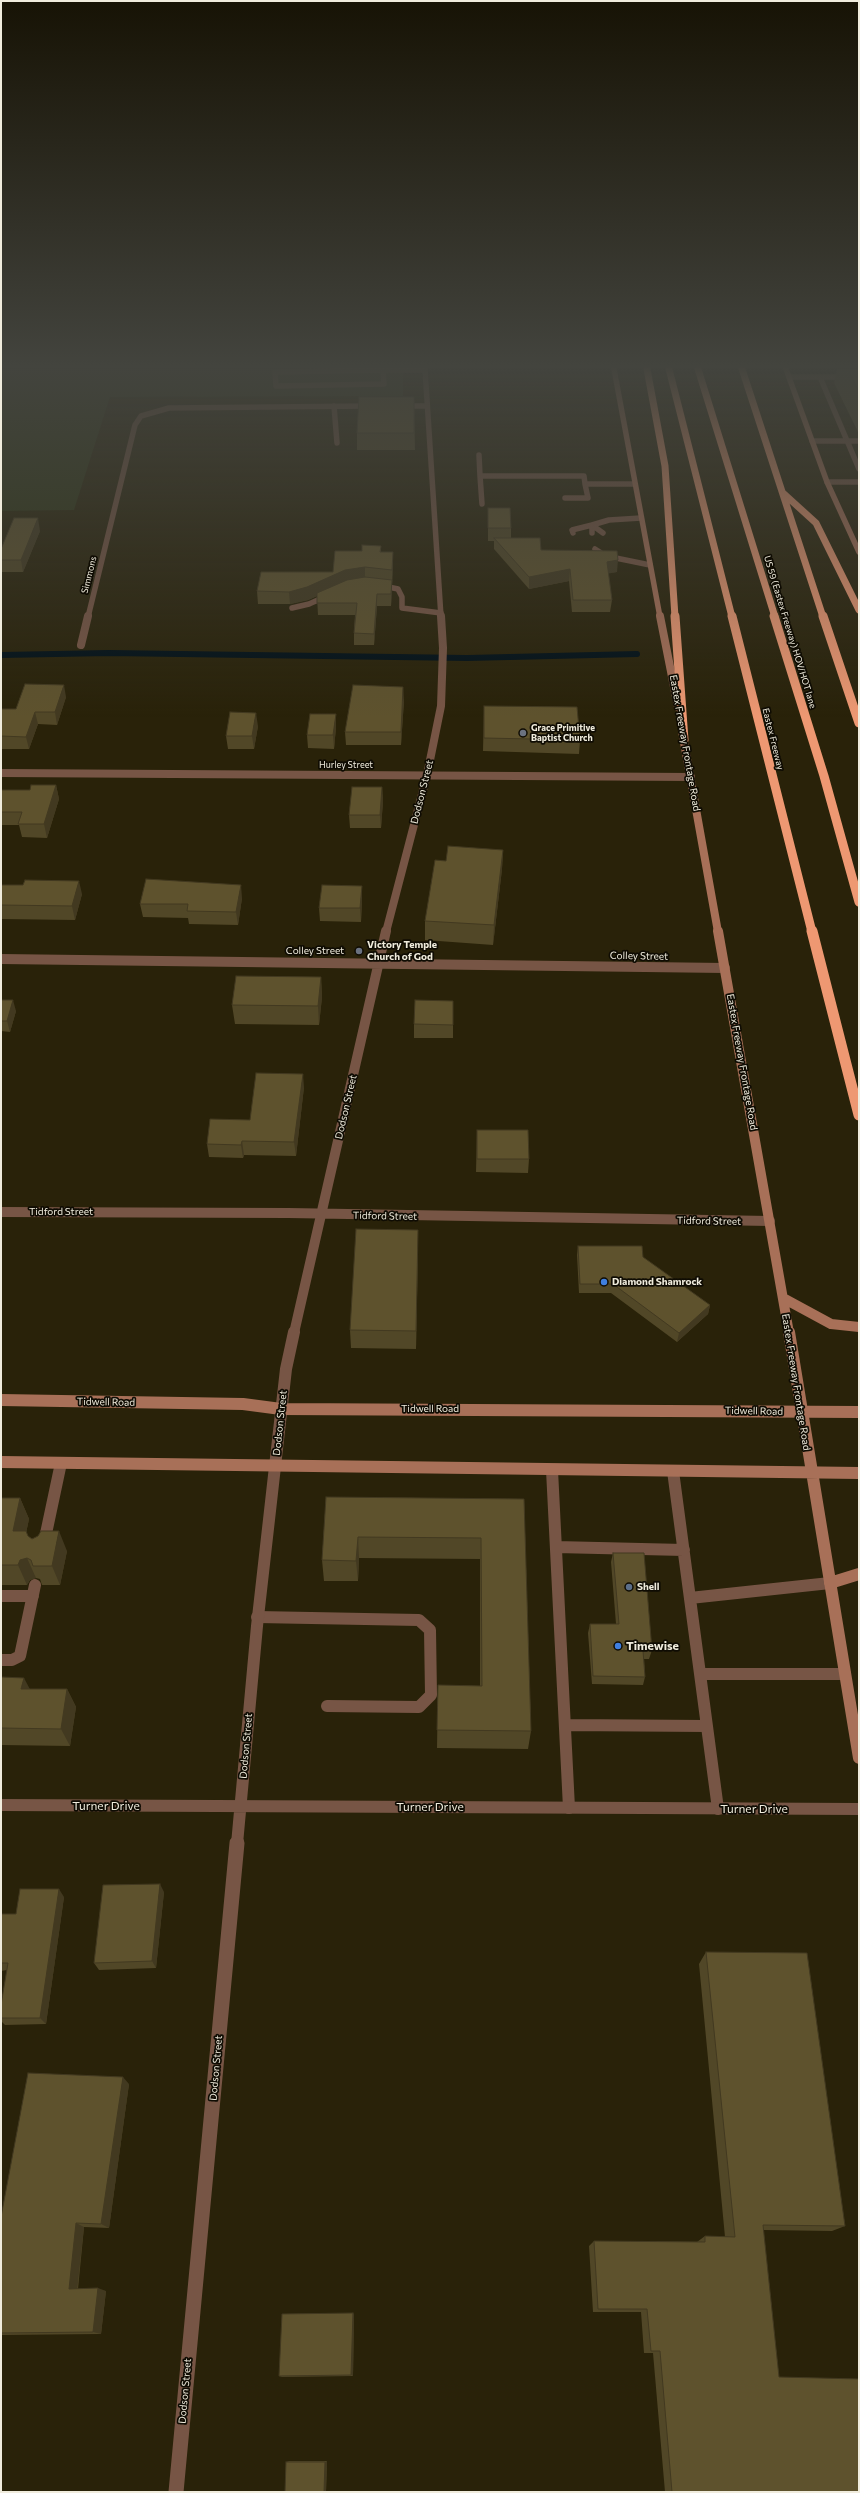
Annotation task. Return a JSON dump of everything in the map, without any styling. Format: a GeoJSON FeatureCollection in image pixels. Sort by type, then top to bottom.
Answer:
{"type":"FeatureCollection","features":[{"type":"Feature","properties":{"kind":"highway"},"geometry":{"type":"LineString","coordinates":[[666,485],[684,740]]}},
{"type":"Feature","properties":{"kind":"highway","name":"Eastex Freeway"},"geometry":{"type":"LineString","coordinates":[[699,485],[859,1115]]}},
{"type":"Feature","properties":{"kind":"highway","name":"US 59 (Eastex Freeway) HOV/HOT lane"},"geometry":{"type":"LineString","coordinates":[[734,485],[824,776],[859,902]]}},
{"type":"Feature","properties":{"kind":"highway"},"geometry":{"type":"LineString","coordinates":[[780,485],[859,723]]}},
{"type":"Feature","properties":{"kind":"highway"},"geometry":{"type":"LineString","coordinates":[[782,492],[816,523],[859,610]]}},
{"type":"Feature","properties":{"kind":"main road","name":"Eastex Freeway Frontage Road"},"geometry":{"type":"LineString","coordinates":[[634,485],[668,648],[770,1221],[859,1758]]}},
{"type":"Feature","properties":{"kind":"main road"},"geometry":{"type":"LineString","coordinates":[[829,485],[859,552]]}},
{"type":"Feature","properties":{"kind":"main road"},"geometry":{"type":"LineString","coordinates":[[783,1298],[831,1324],[859,1328]]}},
{"type":"Feature","properties":{"kind":"main road","name":"Tidwell Road"},"geometry":{"type":"LineString","coordinates":[[1,1400],[243,1404],[281,1409],[859,1412]]}},
{"type":"Feature","properties":{"kind":"main road"},"geometry":{"type":"LineString","coordinates":[[1,1462],[859,1473]]}},
{"type":"Feature","properties":{"kind":"main road"},"geometry":{"type":"LineString","coordinates":[[830,1583],[859,1574]]}},
{"type":"Feature","properties":{"kind":"street","name":"Simmons"},"geometry":{"type":"LineString","coordinates":[[81,645],[120,485]]}},
{"type":"Feature","properties":{"kind":"street","name":"Dodson Street"},"geometry":{"type":"LineString","coordinates":[[176,2492],[258,1617],[286,1369],[378,963],[427,775],[441,706],[443,648],[432,485]]}},
{"type":"Feature","properties":{"kind":"street"},"geometry":{"type":"LineString","coordinates":[[481,485],[482,504]]}},
{"type":"Feature","properties":{"kind":"street"},"geometry":{"type":"LineString","coordinates":[[565,498],[588,498],[586,485]]}},
{"type":"Feature","properties":{"kind":"street"},"geometry":{"type":"LineString","coordinates":[[573,533],[572,530],[609,520],[641,518]]}},
{"type":"Feature","properties":{"kind":"street"},"geometry":{"type":"LineString","coordinates":[[592,525],[603,533]]}},
{"type":"Feature","properties":{"kind":"street"},"geometry":{"type":"LineString","coordinates":[[592,525],[592,533]]}},
{"type":"Feature","properties":{"kind":"street"},"geometry":{"type":"LineString","coordinates":[[607,549],[595,552],[650,565]]}},
{"type":"Feature","properties":{"kind":"street"},"geometry":{"type":"LineString","coordinates":[[371,584],[398,589],[402,597],[402,608],[420,612],[441,612]]}},
{"type":"Feature","properties":{"kind":"street"},"geometry":{"type":"LineString","coordinates":[[292,608],[309,604],[339,590]]}},
{"type":"Feature","properties":{"kind":"street","name":"Hurley Street"},"geometry":{"type":"LineString","coordinates":[[1,773],[691,777]]}},
{"type":"Feature","properties":{"kind":"street","name":"Colley Street"},"geometry":{"type":"LineString","coordinates":[[1,959],[725,968]]}},
{"type":"Feature","properties":{"kind":"street","name":"Tidford Street"},"geometry":{"type":"LineString","coordinates":[[1,1212],[770,1221]]}},
{"type":"Feature","properties":{"kind":"street"},"geometry":{"type":"LineString","coordinates":[[42,1551],[61,1463]]}},
{"type":"Feature","properties":{"kind":"street"},"geometry":{"type":"LineString","coordinates":[[552,1470],[569,1808]]}},
{"type":"Feature","properties":{"kind":"street"},"geometry":{"type":"LineString","coordinates":[[673,1471],[718,1809]]}},
{"type":"Feature","properties":{"kind":"street"},"geometry":{"type":"LineString","coordinates":[[556,1548],[684,1550]]}},
{"type":"Feature","properties":{"kind":"street"},"geometry":{"type":"LineString","coordinates":[[690,1598],[830,1583]]}},
{"type":"Feature","properties":{"kind":"street"},"geometry":{"type":"LineString","coordinates":[[1,1596],[34,1591],[20,1656],[12,1660],[1,1660]]}},
{"type":"Feature","properties":{"kind":"street"},"geometry":{"type":"LineString","coordinates":[[258,1617],[419,1620],[430,1630],[431,1695],[419,1707],[327,1706]]}},
{"type":"Feature","properties":{"kind":"street"},"geometry":{"type":"LineString","coordinates":[[700,1674],[845,1674]]}},
{"type":"Feature","properties":{"kind":"street"},"geometry":{"type":"LineString","coordinates":[[564,1725],[707,1726]]}},
{"type":"Feature","properties":{"kind":"street","name":"Turner Drive"},"geometry":{"type":"LineString","coordinates":[[1,1805],[859,1809]]}},
{"type":"Feature","properties":{"kind":"green space"},"geometry":{"type":"Polygon","coordinates":[[[1,485],[82,485],[74,510],[1,511],[1,485]]]}},
{"type":"Feature","properties":{"kind":"building"},"geometry":{"type":"Polygon","coordinates":[[[488,508],[510,508],[511,528],[488,528],[488,508]]]}},
{"type":"Feature","properties":{"kind":"building"},"geometry":{"type":"Polygon","coordinates":[[[14,518],[38,518],[21,560],[1,560],[1,549],[14,518]]]}},
{"type":"Feature","properties":{"kind":"building"},"geometry":{"type":"Polygon","coordinates":[[[494,538],[540,538],[541,550],[617,551],[618,560],[607,562],[612,600],[573,600],[570,569],[529,577],[494,538]]]}},
{"type":"Feature","properties":{"kind":"building"},"geometry":{"type":"Polygon","coordinates":[[[362,545],[381,546],[380,552],[393,552],[392,570],[365,567],[345,570],[307,587],[289,592],[257,591],[261,572],[333,572],[335,551],[362,551],[362,545]]]}},
{"type":"Feature","properties":{"kind":"building"},"geometry":{"type":"Polygon","coordinates":[[[365,577],[392,580],[391,594],[377,594],[374,634],[354,633],[357,603],[317,603],[317,593],[347,580],[365,577]]]}},
{"type":"Feature","properties":{"kind":"building"},"geometry":{"type":"Polygon","coordinates":[[[25,684],[64,685],[55,712],[35,712],[26,737],[1,736],[1,709],[16,709],[25,684]]]}},
{"type":"Feature","properties":{"kind":"building"},"geometry":{"type":"Polygon","coordinates":[[[353,685],[403,687],[401,732],[345,732],[353,685]]]}},
{"type":"Feature","properties":{"kind":"building"},"geometry":{"type":"Polygon","coordinates":[[[484,706],[577,707],[580,740],[484,738],[484,706]]]}},
{"type":"Feature","properties":{"kind":"building"},"geometry":{"type":"Polygon","coordinates":[[[230,712],[256,713],[252,736],[226,736],[230,712]]]}},
{"type":"Feature","properties":{"kind":"building"},"geometry":{"type":"Polygon","coordinates":[[[310,714],[336,714],[333,735],[307,735],[310,714]]]}},
{"type":"Feature","properties":{"kind":"building"},"geometry":{"type":"Polygon","coordinates":[[[31,785],[56,785],[44,824],[18,824],[22,812],[1,812],[1,790],[30,790],[31,785]]]}},
{"type":"Feature","properties":{"kind":"building"},"geometry":{"type":"Polygon","coordinates":[[[352,787],[382,787],[380,815],[349,815],[352,787]]]}},
{"type":"Feature","properties":{"kind":"building"},"geometry":{"type":"Polygon","coordinates":[[[448,846],[503,850],[494,925],[425,921],[435,860],[446,861],[448,846]]]}},
{"type":"Feature","properties":{"kind":"building"},"geometry":{"type":"Polygon","coordinates":[[[146,879],[241,885],[236,912],[187,911],[188,904],[140,904],[146,879]]]}},
{"type":"Feature","properties":{"kind":"building"},"geometry":{"type":"Polygon","coordinates":[[[25,880],[79,881],[72,906],[1,905],[1,885],[23,885],[25,880]]]}},
{"type":"Feature","properties":{"kind":"building"},"geometry":{"type":"Polygon","coordinates":[[[322,885],[362,886],[360,908],[319,908],[322,885]]]}},
{"type":"Feature","properties":{"kind":"building"},"geometry":{"type":"Polygon","coordinates":[[[236,976],[321,977],[318,1006],[232,1005],[236,976]]]}},
{"type":"Feature","properties":{"kind":"building"},"geometry":{"type":"Polygon","coordinates":[[[1,1000],[13,1000],[7,1021],[1,1021],[1,1000]]]}},
{"type":"Feature","properties":{"kind":"building"},"geometry":{"type":"Polygon","coordinates":[[[415,1000],[453,1001],[453,1025],[414,1024],[415,1000]]]}},
{"type":"Feature","properties":{"kind":"building"},"geometry":{"type":"Polygon","coordinates":[[[256,1073],[303,1074],[294,1142],[242,1141],[241,1145],[207,1144],[210,1119],[250,1120],[256,1073]]]}},
{"type":"Feature","properties":{"kind":"building"},"geometry":{"type":"Polygon","coordinates":[[[477,1130],[528,1130],[529,1159],[477,1159],[477,1130]]]}},
{"type":"Feature","properties":{"kind":"building"},"geometry":{"type":"Polygon","coordinates":[[[356,1229],[418,1230],[416,1331],[350,1330],[356,1229]]]}},
{"type":"Feature","properties":{"kind":"building"},"geometry":{"type":"Polygon","coordinates":[[[578,1246],[642,1246],[643,1257],[710,1305],[679,1333],[613,1284],[580,1284],[578,1246]]]}},
{"type":"Feature","properties":{"kind":"building"},"geometry":{"type":"Polygon","coordinates":[[[326,1497],[524,1499],[531,1731],[437,1730],[438,1685],[482,1686],[481,1538],[358,1537],[356,1561],[322,1560],[326,1497]]]}},
{"type":"Feature","properties":{"kind":"building"},"geometry":{"type":"Polygon","coordinates":[[[1,1498],[20,1498],[13,1531],[26,1531],[28,1536],[32,1539],[38,1536],[41,1531],[59,1531],[52,1566],[33,1566],[31,1560],[27,1558],[20,1560],[18,1565],[1,1565],[1,1498]]]}},
{"type":"Feature","properties":{"kind":"building"},"geometry":{"type":"Polygon","coordinates":[[[613,1553],[644,1553],[652,1650],[643,1651],[645,1677],[593,1676],[590,1624],[619,1624],[613,1553]]]}},
{"type":"Feature","properties":{"kind":"building"},"geometry":{"type":"Polygon","coordinates":[[[1,1677],[24,1678],[21,1689],[67,1689],[61,1729],[1,1728],[1,1677]]]}},
{"type":"Feature","properties":{"kind":"building"},"geometry":{"type":"Polygon","coordinates":[[[160,1884],[152,1961],[94,1963],[103,1885],[160,1884]]]}},
{"type":"Feature","properties":{"kind":"building"},"geometry":{"type":"Polygon","coordinates":[[[20,1889],[59,1889],[40,2018],[1,2018],[1,2005],[8,1963],[1,1963],[1,1914],[16,1914],[20,1889]]]}},
{"type":"Feature","properties":{"kind":"building"},"geometry":{"type":"Polygon","coordinates":[[[706,1952],[807,1953],[845,2226],[763,2225],[779,2377],[859,2379],[859,2492],[672,2492],[660,2351],[651,2351],[647,2309],[598,2309],[594,2241],[705,2242],[705,2236],[735,2237],[706,1952]]]}},
{"type":"Feature","properties":{"kind":"building"},"geometry":{"type":"Polygon","coordinates":[[[28,2073],[123,2077],[101,2224],[76,2223],[69,2289],[98,2288],[93,2332],[1,2333],[1,2217],[28,2073]]]}},
{"type":"Feature","properties":{"kind":"building"},"geometry":{"type":"Polygon","coordinates":[[[353,2313],[351,2375],[279,2376],[282,2314],[353,2313]]]}},
{"type":"Feature","properties":{"kind":"building"},"geometry":{"type":"Polygon","coordinates":[[[286,2462],[325,2462],[324,2492],[285,2492],[286,2462]]]}},
{"type":"Feature","properties":{"kind":"waterway"},"geometry":{"type":"LineString","coordinates":[[1,655],[109,653],[467,658],[637,654]]}},
{"type":"Feature","properties":{"kind":"place","name":"Grace Primitive Baptist Church"},"geometry":{"type":"Point","coordinates":[523,733]}},
{"type":"Feature","properties":{"kind":"place","name":"Victory Temple Church of God"},"geometry":{"type":"Point","coordinates":[359,951]}},
{"type":"Feature","properties":{"kind":"place","name":"Diamond Shamrock"},"geometry":{"type":"Point","coordinates":[604,1282]}},
{"type":"Feature","properties":{"kind":"place","name":"Shell"},"geometry":{"type":"Point","coordinates":[629,1587]}},
{"type":"Feature","properties":{"kind":"place","name":"Timewise"},"geometry":{"type":"Point","coordinates":[618,1646]}}]}
